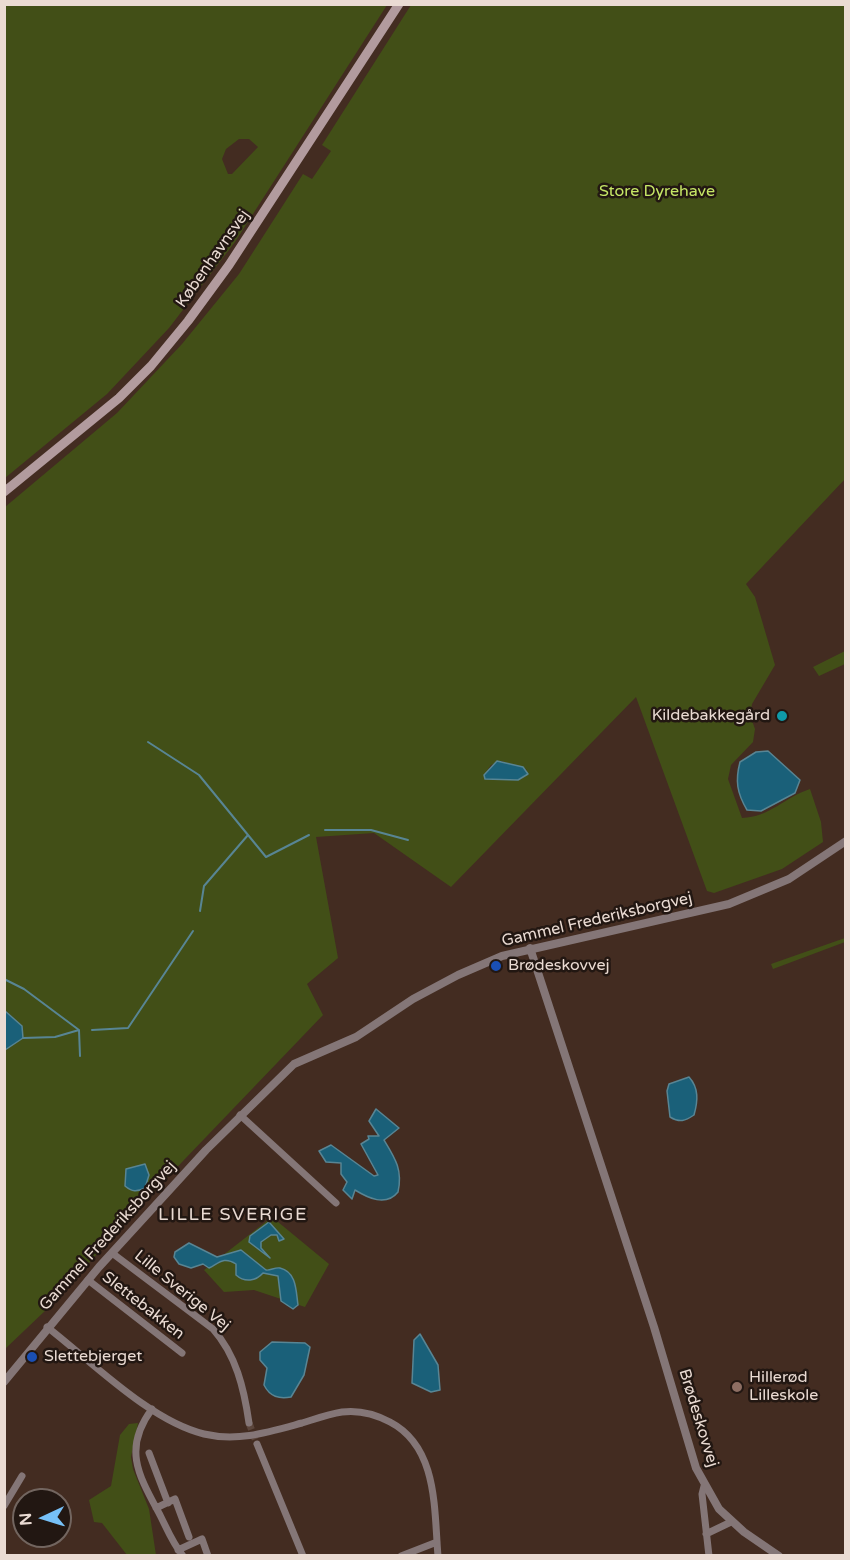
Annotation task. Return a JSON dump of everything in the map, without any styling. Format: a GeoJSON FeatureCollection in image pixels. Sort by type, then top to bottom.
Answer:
{"type":"FeatureCollection","features":[{"type":"Feature","properties":{"kind":"main road","name":"Københavnsvej"},"geometry":{"type":"LineString","coordinates":[[4,492],[119,398],[151,366],[188,321],[229,265],[399,4]]}},
{"type":"Feature","properties":{"kind":"street","name":"Gammel Frederiksborgvej"},"geometry":{"type":"LineString","coordinates":[[4,1382],[47,1327],[112,1253],[240,1115],[294,1064],[356,1036],[395,1010],[458,975],[502,956],[729,904],[789,879],[846,841]]}},
{"type":"Feature","properties":{"kind":"street","name":"Brødeskovvej"},"geometry":{"type":"LineString","coordinates":[[530,948],[654,1327],[696,1468],[713,1501],[731,1522],[779,1556]]}},
{"type":"Feature","properties":{"kind":"street"},"geometry":{"type":"LineString","coordinates":[[240,1115],[336,1203]]}},
{"type":"Feature","properties":{"kind":"street","name":"Lille Sverige Vej"},"geometry":{"type":"LineString","coordinates":[[112,1253],[213,1329],[225,1343],[246,1397],[249,1423]]}},
{"type":"Feature","properties":{"kind":"street","name":"Slettebakken"},"geometry":{"type":"LineString","coordinates":[[88,1280],[182,1353]]}},
{"type":"Feature","properties":{"kind":"street"},"geometry":{"type":"LineString","coordinates":[[47,1327],[152,1409],[190,1429],[233,1437],[262,1434],[341,1412],[360,1412],[381,1417],[397,1425],[415,1441],[425,1458],[431,1479],[438,1556]]}},
{"type":"Feature","properties":{"kind":"street"},"geometry":{"type":"LineString","coordinates":[[152,1409],[138,1431],[134,1453],[140,1475],[181,1552],[202,1539],[208,1556]]}},
{"type":"Feature","properties":{"kind":"street"},"geometry":{"type":"LineString","coordinates":[[257,1444],[303,1556]]}},
{"type":"Feature","properties":{"kind":"street"},"geometry":{"type":"LineString","coordinates":[[149,1453],[168,1503]]}},
{"type":"Feature","properties":{"kind":"street"},"geometry":{"type":"LineString","coordinates":[[4,1506],[22,1476]]}},
{"type":"Feature","properties":{"kind":"street","name":"Brødeskovvej"},"geometry":{"type":"LineString","coordinates":[[704,1486],[702,1494],[709,1556]]}},
{"type":"Feature","properties":{"kind":"street"},"geometry":{"type":"LineString","coordinates":[[156,1508],[175,1499],[189,1537]]}},
{"type":"Feature","properties":{"kind":"street"},"geometry":{"type":"LineString","coordinates":[[706,1534],[731,1522]]}},
{"type":"Feature","properties":{"kind":"street"},"geometry":{"type":"LineString","coordinates":[[401,1556],[437,1542]]}},
{"type":"Feature","properties":{"kind":"green space"},"geometry":{"type":"Polygon","coordinates":[[[5,4],[387,5],[235,242],[169,328],[107,394],[5,478],[5,4]],[[239,139],[226,149],[222,159],[228,174],[232,174],[258,147],[249,139],[239,139]]]}},
{"type":"Feature","properties":{"kind":"green space","name":"Store Dyrehave"},"geometry":{"type":"Polygon","coordinates":[[[411,5],[845,5],[845,479],[746,584],[755,597],[775,665],[752,704],[750,715],[755,729],[753,742],[731,765],[728,779],[742,818],[761,814],[810,789],[821,822],[823,842],[782,869],[714,893],[707,891],[636,697],[451,887],[374,833],[316,837],[338,958],[307,984],[323,1015],[160,1185],[47,1309],[5,1349],[5,1050],[23,1038],[22,1026],[5,1010],[5,507],[117,413],[182,344],[239,274],[303,174],[312,179],[331,151],[322,145],[411,5]],[[502,761],[491,765],[484,775],[518,780],[527,770],[502,761]]]}},
{"type":"Feature","properties":{"kind":"green space"},"geometry":{"type":"Polygon","coordinates":[[[845,651],[845,664],[819,676],[813,667],[845,651]]]}},
{"type":"Feature","properties":{"kind":"green space"},"geometry":{"type":"Polygon","coordinates":[[[845,938],[845,942],[773,969],[771,964],[845,938]]]}},
{"type":"Feature","properties":{"kind":"green space"},"geometry":{"type":"Polygon","coordinates":[[[272,1217],[329,1264],[305,1307],[254,1290],[224,1292],[204,1270],[272,1217]]]}},
{"type":"Feature","properties":{"kind":"green space"},"geometry":{"type":"Polygon","coordinates":[[[138,1423],[131,1457],[133,1469],[149,1509],[156,1555],[127,1555],[102,1523],[94,1522],[89,1500],[111,1486],[120,1435],[129,1424],[138,1423]]]}},
{"type":"Feature","properties":{"kind":"water"},"geometry":{"type":"Polygon","coordinates":[[[768,751],[800,780],[795,793],[761,811],[747,810],[738,787],[740,762],[756,752],[768,751]]]}},
{"type":"Feature","properties":{"kind":"water"},"geometry":{"type":"Polygon","coordinates":[[[497,761],[523,767],[528,774],[518,780],[485,779],[484,775],[497,761]]]}},
{"type":"Feature","properties":{"kind":"water"},"geometry":{"type":"Polygon","coordinates":[[[4,1010],[22,1026],[23,1038],[5,1050],[4,1010]]]}},
{"type":"Feature","properties":{"kind":"water"},"geometry":{"type":"Polygon","coordinates":[[[689,1077],[695,1086],[697,1095],[694,1115],[680,1121],[670,1117],[667,1091],[669,1084],[689,1077]]]}},
{"type":"Feature","properties":{"kind":"water"},"geometry":{"type":"Polygon","coordinates":[[[376,1109],[399,1128],[384,1140],[399,1171],[398,1192],[388,1199],[377,1200],[355,1190],[352,1199],[343,1190],[347,1182],[341,1174],[341,1163],[326,1162],[319,1151],[331,1145],[374,1176],[378,1175],[361,1144],[369,1139],[368,1136],[379,1136],[369,1121],[376,1109]]]}},
{"type":"Feature","properties":{"kind":"water"},"geometry":{"type":"Polygon","coordinates":[[[145,1164],[149,1175],[145,1188],[135,1191],[125,1186],[126,1169],[145,1164]]]}},
{"type":"Feature","properties":{"kind":"water"},"geometry":{"type":"Polygon","coordinates":[[[269,1222],[284,1239],[279,1241],[277,1235],[271,1235],[261,1242],[261,1248],[270,1258],[249,1242],[250,1236],[269,1222]]]}},
{"type":"Feature","properties":{"kind":"water"},"geometry":{"type":"Polygon","coordinates":[[[189,1243],[217,1257],[241,1250],[266,1270],[278,1268],[286,1270],[295,1283],[298,1305],[293,1309],[281,1301],[278,1276],[263,1273],[254,1279],[243,1279],[236,1275],[236,1264],[228,1261],[222,1261],[209,1268],[203,1264],[191,1268],[179,1264],[174,1257],[175,1252],[189,1243]]]}},
{"type":"Feature","properties":{"kind":"water"},"geometry":{"type":"Polygon","coordinates":[[[420,1334],[438,1365],[440,1390],[431,1392],[412,1383],[414,1340],[420,1334]]]}},
{"type":"Feature","properties":{"kind":"water"},"geometry":{"type":"Polygon","coordinates":[[[272,1342],[305,1343],[310,1347],[304,1375],[291,1397],[275,1396],[264,1385],[267,1368],[260,1360],[260,1352],[272,1342]]]}},
{"type":"Feature","properties":{"kind":"waterway"},"geometry":{"type":"LineString","coordinates":[[148,742],[199,775],[266,857],[309,835]]}},
{"type":"Feature","properties":{"kind":"waterway"},"geometry":{"type":"LineString","coordinates":[[325,830],[371,830],[408,840]]}},
{"type":"Feature","properties":{"kind":"waterway"},"geometry":{"type":"LineString","coordinates":[[200,911],[204,886],[248,835]]}},
{"type":"Feature","properties":{"kind":"waterway"},"geometry":{"type":"LineString","coordinates":[[92,1030],[128,1028],[193,931]]}},
{"type":"Feature","properties":{"kind":"waterway"},"geometry":{"type":"LineString","coordinates":[[4,979],[24,989],[79,1030]]}},
{"type":"Feature","properties":{"kind":"waterway"},"geometry":{"type":"LineString","coordinates":[[79,1030],[80,1056]]}},
{"type":"Feature","properties":{"kind":"waterway"},"geometry":{"type":"LineString","coordinates":[[23,1038],[55,1037],[79,1030]]}},
{"type":"Feature","properties":{"kind":"tunnel"},"geometry":{"type":"LineString","coordinates":[[249,1423],[257,1444]]}},
{"type":"Feature","properties":{"kind":"place","name":"Kildebakkegård"},"geometry":{"type":"Point","coordinates":[782,716]}},
{"type":"Feature","properties":{"kind":"place","name":"Brødeskovvej"},"geometry":{"type":"Point","coordinates":[496,966]}},
{"type":"Feature","properties":{"kind":"place","name":"Slettebjerget"},"geometry":{"type":"Point","coordinates":[32,1357]}},
{"type":"Feature","properties":{"kind":"place","name":"Hillerød Lilleskole"},"geometry":{"type":"Point","coordinates":[737,1387]}},
{"type":"Feature","properties":{"kind":"district","name":"LILLE SVERIGE"},"geometry":{"type":"Point","coordinates":[233,1215]}}]}
